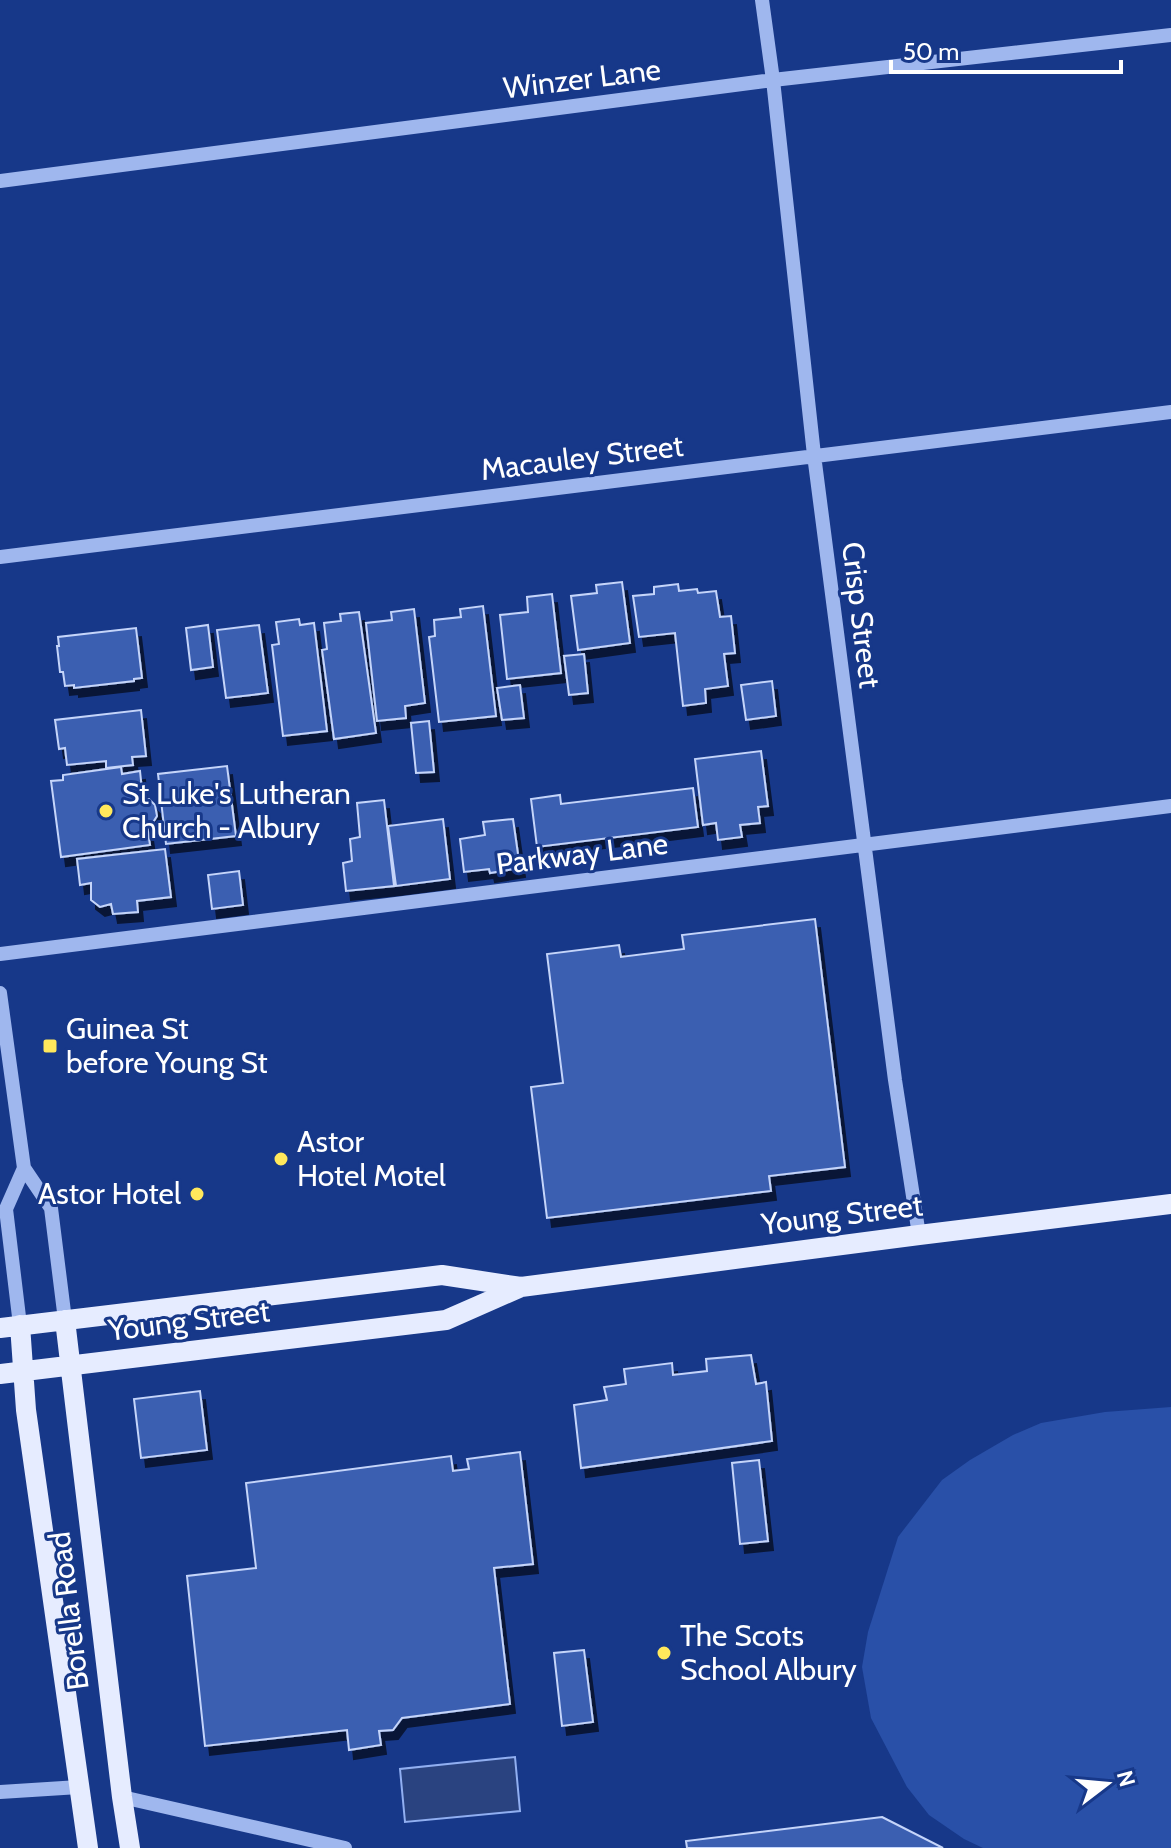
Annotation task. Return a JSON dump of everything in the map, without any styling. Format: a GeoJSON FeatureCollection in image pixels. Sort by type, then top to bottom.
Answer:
{"type":"FeatureCollection","features":[{"type":"Feature","properties":{"kind":"main road","name":"Young Street"},"geometry":{"type":"LineString","coordinates":[[10,1327],[442,1275],[521,1287],[1171,1204]]}},
{"type":"Feature","properties":{"kind":"main road","name":"Young Street"},"geometry":{"type":"LineString","coordinates":[[0,1374],[446,1320],[521,1287]]}},
{"type":"Feature","properties":{"kind":"main road","name":"Borella Road"},"geometry":{"type":"LineString","coordinates":[[65,1320],[130,1848]]}},
{"type":"Feature","properties":{"kind":"main road","name":"Borella Road"},"geometry":{"type":"LineString","coordinates":[[10,1327],[23,1371],[88,1848]]}},
{"type":"Feature","properties":{"kind":"street","name":"Crisp Street"},"geometry":{"type":"LineString","coordinates":[[762,0],[814,455],[895,1080],[919,1235]]}},
{"type":"Feature","properties":{"kind":"street","name":"Winzer Lane"},"geometry":{"type":"LineString","coordinates":[[0,181],[773,80],[1171,35]]}},
{"type":"Feature","properties":{"kind":"street","name":"Macauley Street"},"geometry":{"type":"LineString","coordinates":[[0,557],[1171,412]]}},
{"type":"Feature","properties":{"kind":"street","name":"Parkway Lane"},"geometry":{"type":"LineString","coordinates":[[0,954],[1171,806]]}},
{"type":"Feature","properties":{"kind":"street"},"geometry":{"type":"LineString","coordinates":[[0,993],[24,1168],[51,1208],[65,1320]]}},
{"type":"Feature","properties":{"kind":"street"},"geometry":{"type":"LineString","coordinates":[[10,1327],[6,1209],[24,1168]]}},
{"type":"Feature","properties":{"kind":"street"},"geometry":{"type":"LineString","coordinates":[[0,1792],[79,1787]]}},
{"type":"Feature","properties":{"kind":"street"},"geometry":{"type":"LineString","coordinates":[[122,1797],[345,1848]]}},
{"type":"Feature","properties":{"kind":"shaded area"},"geometry":{"type":"Polygon","coordinates":[[[1171,1407],[1171,1848],[983,1848],[929,1815],[907,1787],[871,1718],[862,1667],[868,1632],[898,1537],[942,1480],[1013,1435],[1041,1423],[1105,1412],[1171,1407]]]}},
{"type":"Feature","properties":{"kind":"shaded area"},"geometry":{"type":"Polygon","coordinates":[[[515,1757],[520,1811],[405,1822],[400,1769],[515,1757]]]}},
{"type":"Feature","properties":{"kind":"building"},"geometry":{"type":"Polygon","coordinates":[[[622,582],[630,643],[578,650],[571,596],[597,593],[596,585],[622,582]]]}},
{"type":"Feature","properties":{"kind":"building"},"geometry":{"type":"Polygon","coordinates":[[[678,584],[679,591],[716,591],[720,617],[731,616],[735,653],[724,654],[728,686],[705,689],[706,703],[683,706],[675,633],[639,637],[633,596],[654,594],[654,587],[678,584]]]}},
{"type":"Feature","properties":{"kind":"building"},"geometry":{"type":"Polygon","coordinates":[[[552,594],[561,673],[507,679],[500,615],[528,612],[527,597],[552,594]]]}},
{"type":"Feature","properties":{"kind":"building"},"geometry":{"type":"Polygon","coordinates":[[[483,606],[496,716],[439,722],[429,637],[435,636],[434,620],[461,617],[460,609],[483,606]]]}},
{"type":"Feature","properties":{"kind":"building"},"geometry":{"type":"Polygon","coordinates":[[[414,609],[425,703],[405,706],[406,718],[377,721],[366,623],[392,620],[391,612],[414,609]]]}},
{"type":"Feature","properties":{"kind":"building"},"geometry":{"type":"Polygon","coordinates":[[[359,612],[376,733],[334,739],[322,650],[327,649],[324,623],[341,621],[340,614],[359,612]]]}},
{"type":"Feature","properties":{"kind":"building"},"geometry":{"type":"Polygon","coordinates":[[[299,619],[300,625],[314,623],[327,731],[283,736],[272,645],[279,644],[276,622],[299,619]]]}},
{"type":"Feature","properties":{"kind":"building"},"geometry":{"type":"Polygon","coordinates":[[[208,625],[213,667],[191,670],[186,628],[208,625]]]}},
{"type":"Feature","properties":{"kind":"building"},"geometry":{"type":"Polygon","coordinates":[[[259,625],[268,693],[226,698],[217,630],[259,625]]]}},
{"type":"Feature","properties":{"kind":"building"},"geometry":{"type":"Polygon","coordinates":[[[136,628],[142,678],[74,688],[74,685],[65,686],[63,672],[60,672],[58,637],[136,628]]]}},
{"type":"Feature","properties":{"kind":"building"},"geometry":{"type":"Polygon","coordinates":[[[584,654],[588,693],[569,695],[564,656],[584,654]]]}},
{"type":"Feature","properties":{"kind":"building"},"geometry":{"type":"Polygon","coordinates":[[[772,681],[776,716],[746,720],[741,685],[772,681]]]}},
{"type":"Feature","properties":{"kind":"building"},"geometry":{"type":"Polygon","coordinates":[[[520,685],[524,718],[502,720],[497,688],[520,685]]]}},
{"type":"Feature","properties":{"kind":"building"},"geometry":{"type":"Polygon","coordinates":[[[141,710],[146,756],[132,757],[133,765],[106,768],[106,761],[67,765],[65,748],[59,749],[55,720],[141,710]]]}},
{"type":"Feature","properties":{"kind":"building"},"geometry":{"type":"Polygon","coordinates":[[[429,721],[434,772],[416,773],[411,723],[429,721]]]}},
{"type":"Feature","properties":{"kind":"building"},"geometry":{"type":"Polygon","coordinates":[[[761,751],[768,806],[758,807],[760,823],[740,825],[742,837],[718,840],[716,823],[703,825],[695,759],[761,751]]]}},
{"type":"Feature","properties":{"kind":"building"},"geometry":{"type":"Polygon","coordinates":[[[227,766],[236,836],[166,844],[158,774],[227,766]]]}},
{"type":"Feature","properties":{"kind":"building","name":"St Luke's Lutheran Church - Albury"},"geometry":{"type":"Polygon","coordinates":[[[121,767],[122,774],[140,771],[143,800],[149,799],[155,805],[157,816],[152,824],[147,825],[150,845],[61,857],[51,781],[63,780],[63,775],[121,767]]]}},
{"type":"Feature","properties":{"kind":"building"},"geometry":{"type":"Polygon","coordinates":[[[693,788],[698,827],[537,847],[531,799],[560,795],[561,804],[693,788]]]}},
{"type":"Feature","properties":{"kind":"building"},"geometry":{"type":"Polygon","coordinates":[[[384,800],[394,886],[346,891],[343,863],[352,861],[350,839],[360,837],[357,803],[384,800]]]}},
{"type":"Feature","properties":{"kind":"building"},"geometry":{"type":"Polygon","coordinates":[[[443,819],[450,879],[396,886],[388,826],[443,819]]]}},
{"type":"Feature","properties":{"kind":"building"},"geometry":{"type":"Polygon","coordinates":[[[513,819],[520,868],[490,873],[489,869],[464,872],[460,839],[485,835],[483,822],[513,819]]]}},
{"type":"Feature","properties":{"kind":"building"},"geometry":{"type":"Polygon","coordinates":[[[165,849],[171,897],[137,901],[138,912],[113,914],[111,904],[100,907],[91,900],[91,883],[80,885],[77,859],[165,849]]]}},
{"type":"Feature","properties":{"kind":"building"},"geometry":{"type":"Polygon","coordinates":[[[239,871],[243,905],[212,909],[208,875],[239,871]]]}},
{"type":"Feature","properties":{"kind":"building"},"geometry":{"type":"Polygon","coordinates":[[[815,919],[845,1167],[769,1176],[771,1191],[547,1218],[531,1087],[563,1083],[547,954],[619,945],[621,957],[684,949],[682,935],[815,919]]]}},
{"type":"Feature","properties":{"kind":"building"},"geometry":{"type":"Polygon","coordinates":[[[751,1355],[756,1384],[766,1382],[772,1441],[581,1468],[574,1405],[607,1400],[604,1387],[626,1384],[624,1369],[672,1363],[673,1375],[707,1371],[706,1359],[751,1355]]]}},
{"type":"Feature","properties":{"kind":"building"},"geometry":{"type":"Polygon","coordinates":[[[200,1391],[207,1450],[141,1458],[134,1399],[200,1391]]]}},
{"type":"Feature","properties":{"kind":"building"},"geometry":{"type":"Polygon","coordinates":[[[520,1452],[533,1564],[494,1568],[510,1704],[402,1718],[393,1730],[379,1731],[381,1745],[349,1750],[347,1730],[205,1746],[187,1576],[256,1568],[246,1483],[451,1456],[453,1471],[469,1469],[467,1459],[520,1452]]]}},
{"type":"Feature","properties":{"kind":"building"},"geometry":{"type":"Polygon","coordinates":[[[759,1460],[768,1541],[740,1544],[732,1463],[759,1460]]]}},
{"type":"Feature","properties":{"kind":"building"},"geometry":{"type":"Polygon","coordinates":[[[584,1650],[593,1722],[562,1726],[554,1653],[584,1650]]]}},
{"type":"Feature","properties":{"kind":"building"},"geometry":{"type":"Polygon","coordinates":[[[882,1817],[943,1848],[687,1848],[686,1841],[882,1817]]]}},
{"type":"Feature","properties":{"kind":"place","name":"St Luke's Lutheran Church - Albury"},"geometry":{"type":"Point","coordinates":[106,811]}},
{"type":"Feature","properties":{"kind":"place","name":"Guinea St before Young St"},"geometry":{"type":"Point","coordinates":[50,1046]}},
{"type":"Feature","properties":{"kind":"place","name":"Astor Hotel Motel"},"geometry":{"type":"Point","coordinates":[281,1159]}},
{"type":"Feature","properties":{"kind":"place","name":"Astor Hotel"},"geometry":{"type":"Point","coordinates":[197,1194]}},
{"type":"Feature","properties":{"kind":"place","name":"The Scots School Albury"},"geometry":{"type":"Point","coordinates":[664,1653]}}]}
